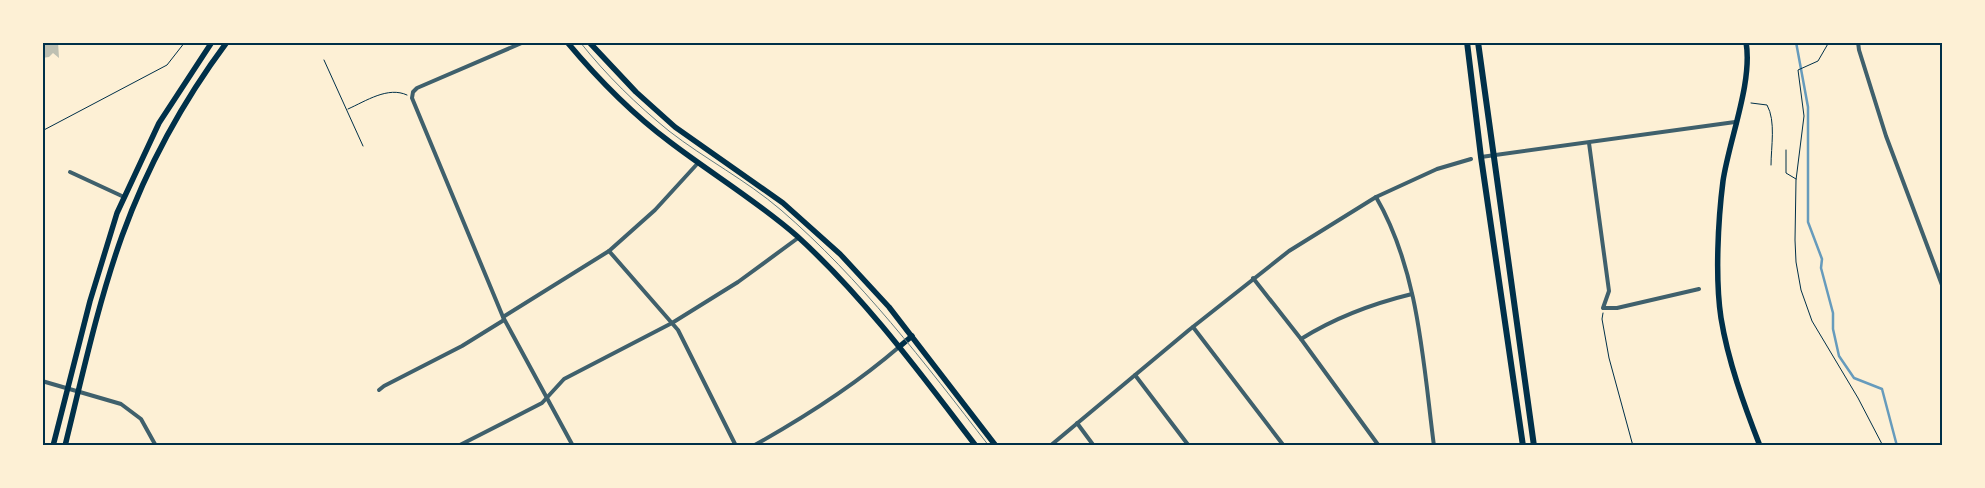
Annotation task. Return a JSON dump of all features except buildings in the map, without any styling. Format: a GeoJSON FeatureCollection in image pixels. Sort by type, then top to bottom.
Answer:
{"type":"FeatureCollection","features":[{"type":"Feature","properties":{"kind":"main road"},"geometry":{"type":"LineString","coordinates":[[53,446],[69,389],[94,284],[124,197],[159,123],[212,42]]}},
{"type":"Feature","properties":{"kind":"main road"},"geometry":{"type":"LineString","coordinates":[[65,446],[109,277],[137,198],[193,90],[227,42]]}},
{"type":"Feature","properties":{"kind":"main road"},"geometry":{"type":"LineString","coordinates":[[567,42],[617,97],[657,133],[766,210],[798,238],[837,277],[899,347],[976,446]]}},
{"type":"Feature","properties":{"kind":"main road"},"geometry":{"type":"LineString","coordinates":[[589,42],[636,92],[675,127],[756,182],[821,236],[872,288],[912,336],[996,446]]}},
{"type":"Feature","properties":{"kind":"main road"},"geometry":{"type":"LineString","coordinates":[[1467,42],[1481,157],[1523,446]]}},
{"type":"Feature","properties":{"kind":"main road"},"geometry":{"type":"LineString","coordinates":[[1478,42],[1534,446]]}},
{"type":"Feature","properties":{"kind":"main road"},"geometry":{"type":"LineString","coordinates":[[1746,42],[1745,79],[1724,180],[1718,271],[1720,316],[1727,350],[1760,446]]}},
{"type":"Feature","properties":{"kind":"main road"},"geometry":{"type":"LineString","coordinates":[[899,347],[912,336]]}},
{"type":"Feature","properties":{"kind":"street"},"geometry":{"type":"LineString","coordinates":[[524,42],[417,88],[413,92],[412,98],[503,319],[573,446]]}},
{"type":"Feature","properties":{"kind":"street"},"geometry":{"type":"LineString","coordinates":[[1858,42],[1858,50],[1886,136],[1942,285]]}},
{"type":"Feature","properties":{"kind":"street"},"geometry":{"type":"LineString","coordinates":[[1481,157],[1735,122]]}},
{"type":"Feature","properties":{"kind":"street"},"geometry":{"type":"LineString","coordinates":[[1589,143],[1609,291],[1603,308],[1617,308],[1699,289]]}},
{"type":"Feature","properties":{"kind":"street"},"geometry":{"type":"LineString","coordinates":[[1050,446],[1253,278],[1289,251],[1376,197],[1408,181],[1471,160]]}},
{"type":"Feature","properties":{"kind":"street"},"geometry":{"type":"LineString","coordinates":[[379,390],[462,346],[609,252],[655,210],[698,163]]}},
{"type":"Feature","properties":{"kind":"street"},"geometry":{"type":"LineString","coordinates":[[70,172],[124,197]]}},
{"type":"Feature","properties":{"kind":"street"},"geometry":{"type":"LineString","coordinates":[[1376,197],[1388,218],[1400,248],[1412,294],[1422,349],[1434,446]]}},
{"type":"Feature","properties":{"kind":"street"},"geometry":{"type":"LineString","coordinates":[[458,446],[542,403],[564,378],[672,323],[738,282],[798,238]]}},
{"type":"Feature","properties":{"kind":"street"},"geometry":{"type":"LineString","coordinates":[[609,252],[678,330],[710,390],[736,446]]}},
{"type":"Feature","properties":{"kind":"street"},"geometry":{"type":"LineString","coordinates":[[1253,278],[1379,446]]}},
{"type":"Feature","properties":{"kind":"street"},"geometry":{"type":"LineString","coordinates":[[1301,340],[1326,324],[1357,310],[1412,294]]}},
{"type":"Feature","properties":{"kind":"street"},"geometry":{"type":"LineString","coordinates":[[1193,327],[1284,446]]}},
{"type":"Feature","properties":{"kind":"street"},"geometry":{"type":"LineString","coordinates":[[754,446],[830,399],[899,347]]}},
{"type":"Feature","properties":{"kind":"street"},"geometry":{"type":"LineString","coordinates":[[1135,376],[1189,446]]}},
{"type":"Feature","properties":{"kind":"street"},"geometry":{"type":"LineString","coordinates":[[42,381],[109,399],[128,408],[141,419],[156,446]]}},
{"type":"Feature","properties":{"kind":"street"},"geometry":{"type":"LineString","coordinates":[[1077,423],[1094,446]]}},
{"type":"Feature","properties":{"kind":"path"},"geometry":{"type":"LineString","coordinates":[[42,131],[167,65],[185,42]]}},
{"type":"Feature","properties":{"kind":"path"},"geometry":{"type":"LineString","coordinates":[[1829,42],[1818,61],[1798,70],[1804,116],[1796,180],[1796,262],[1801,290],[1812,321],[1858,398],[1883,446]]}},
{"type":"Feature","properties":{"kind":"path"},"geometry":{"type":"LineString","coordinates":[[324,60],[363,146]]}},
{"type":"Feature","properties":{"kind":"path"},"geometry":{"type":"LineString","coordinates":[[347,109],[385,93],[398,91],[412,98]]}},
{"type":"Feature","properties":{"kind":"path"},"geometry":{"type":"LineString","coordinates":[[1751,103],[1767,105],[1770,110],[1772,119],[1771,165]]}},
{"type":"Feature","properties":{"kind":"path"},"geometry":{"type":"LineString","coordinates":[[1786,150],[1786,173],[1796,180]]}},
{"type":"Feature","properties":{"kind":"path"},"geometry":{"type":"LineString","coordinates":[[1603,308],[1602,319],[1609,358],[1633,446]]}},
{"type":"Feature","properties":{"kind":"waterway"},"geometry":{"type":"LineString","coordinates":[[1796,42],[1808,107],[1808,222],[1822,259],[1821,268],[1833,313],[1833,329],[1839,356],[1854,378],[1882,389],[1897,446]]}},
{"type":"Feature","properties":{"kind":"tram line"},"geometry":{"type":"LineString","coordinates":[[580,42],[611,78],[657,121],[768,199],[838,264],[891,322],[989,446]]}}]}
